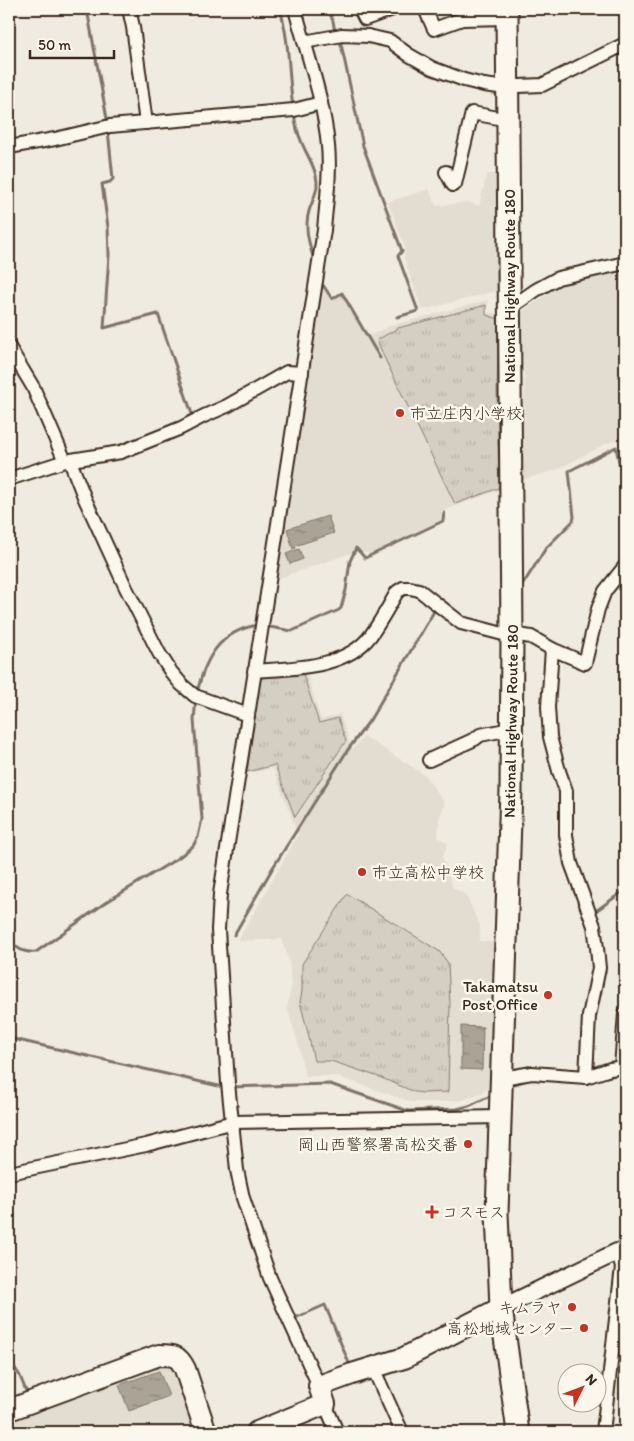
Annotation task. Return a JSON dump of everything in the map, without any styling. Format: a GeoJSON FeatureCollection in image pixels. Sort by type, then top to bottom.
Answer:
{"type":"FeatureCollection","features":[{"type":"Feature","properties":{"kind":"highway","name":"National Highway Route 180"},"geometry":{"type":"LineString","coordinates":[[507,13],[512,635],[510,819],[497,1214],[501,1308],[518,1432]]}},
{"type":"Feature","properties":{"kind":"main road"},"geometry":{"type":"LineString","coordinates":[[257,1432],[373,1368],[404,1358],[501,1308]]}},
{"type":"Feature","properties":{"kind":"main road"},"geometry":{"type":"LineString","coordinates":[[9,1410],[159,1355],[168,1355],[176,1356],[185,1369],[206,1432]]}},
{"type":"Feature","properties":{"kind":"street"},"geometry":{"type":"LineString","coordinates":[[129,9],[146,123]]}},
{"type":"Feature","properties":{"kind":"street"},"geometry":{"type":"LineString","coordinates":[[295,9],[321,103],[328,147],[328,188],[324,230],[220,894],[218,930],[228,1083],[237,1170],[251,1221],[270,1278],[337,1432]]}},
{"type":"Feature","properties":{"kind":"street"},"geometry":{"type":"LineString","coordinates":[[360,9],[364,19],[393,9]]}},
{"type":"Feature","properties":{"kind":"street"},"geometry":{"type":"LineString","coordinates":[[425,9],[434,29],[462,19],[507,13]]}},
{"type":"Feature","properties":{"kind":"street"},"geometry":{"type":"LineString","coordinates":[[304,42],[342,35],[368,36],[390,41],[409,55],[432,68],[464,80],[484,85],[508,86],[542,85],[625,44]]}},
{"type":"Feature","properties":{"kind":"street"},"geometry":{"type":"LineString","coordinates":[[9,147],[55,139],[108,126],[293,110],[321,103]]}},
{"type":"Feature","properties":{"kind":"street"},"geometry":{"type":"LineString","coordinates":[[446,172],[453,185],[456,184],[472,113],[508,120]]}},
{"type":"Feature","properties":{"kind":"street"},"geometry":{"type":"LineString","coordinates":[[510,308],[558,278],[625,263]]}},
{"type":"Feature","properties":{"kind":"street"},"geometry":{"type":"LineString","coordinates":[[9,347],[34,387],[126,588],[159,653],[178,681],[196,697],[248,715]]}},
{"type":"Feature","properties":{"kind":"street"},"geometry":{"type":"LineString","coordinates":[[9,479],[121,452],[227,406],[287,372],[302,373]]}},
{"type":"Feature","properties":{"kind":"street"},"geometry":{"type":"LineString","coordinates":[[254,671],[302,667],[334,660],[350,652],[365,642],[371,635],[397,592],[403,588],[419,590],[462,623],[503,634],[531,637],[552,649],[585,663],[598,609],[605,590],[625,566]]}},
{"type":"Feature","properties":{"kind":"street"},"geometry":{"type":"LineString","coordinates":[[552,649],[548,708],[550,738],[558,771],[566,791],[566,835],[571,863],[594,926],[598,948],[599,968],[589,1016],[582,1076]]}},
{"type":"Feature","properties":{"kind":"street"},"geometry":{"type":"LineString","coordinates":[[429,760],[480,735],[511,729]]}},
{"type":"Feature","properties":{"kind":"street"},"geometry":{"type":"LineString","coordinates":[[501,1086],[532,1073],[582,1076],[623,1067],[625,1013]]}},
{"type":"Feature","properties":{"kind":"street"},"geometry":{"type":"LineString","coordinates":[[9,1172],[146,1145],[232,1122],[500,1117]]}},
{"type":"Feature","properties":{"kind":"street"},"geometry":{"type":"LineString","coordinates":[[501,1308],[621,1249],[622,1267],[603,1432]]}},
{"type":"Feature","properties":{"kind":"street"},"geometry":{"type":"LineString","coordinates":[[373,1368],[402,1432]]}},
{"type":"Feature","properties":{"kind":"shaded area"},"geometry":{"type":"Polygon","coordinates":[[[487,174],[503,174],[504,289],[422,310],[404,258],[405,247],[388,202],[429,189],[436,206],[468,202],[479,206],[487,174]]]}},
{"type":"Feature","properties":{"kind":"shaded area"},"geometry":{"type":"Polygon","coordinates":[[[625,272],[625,437],[605,444],[559,469],[519,481],[525,387],[520,313],[564,283],[625,272]]]}},
{"type":"Feature","properties":{"kind":"shaded area","name":"市立庄内小学校"},"geometry":{"type":"Polygon","coordinates":[[[319,282],[331,302],[344,294],[365,333],[369,336],[390,326],[488,300],[487,312],[502,315],[502,489],[442,511],[442,519],[370,554],[357,551],[273,580],[319,282]]]}},
{"type":"Feature","properties":{"kind":"shaded area","name":"市立高松中学校"},"geometry":{"type":"Polygon","coordinates":[[[306,671],[321,720],[340,714],[352,750],[364,736],[425,775],[445,804],[439,818],[438,837],[448,844],[442,856],[453,888],[466,895],[480,926],[480,941],[497,943],[492,1085],[481,1093],[462,1100],[411,1102],[336,1076],[305,1076],[297,1039],[287,1008],[291,988],[289,960],[281,939],[238,941],[298,835],[273,768],[243,775],[259,674],[306,671]]]}},
{"type":"Feature","properties":{"kind":"shaded area"},"geometry":{"type":"Polygon","coordinates":[[[172,1358],[202,1432],[9,1432],[9,1414],[172,1358]]]}},
{"type":"Feature","properties":{"kind":"green space"},"geometry":{"type":"Polygon","coordinates":[[[486,305],[486,315],[499,319],[497,388],[499,488],[455,504],[377,340],[398,328],[486,305]]]}},
{"type":"Feature","properties":{"kind":"green space"},"geometry":{"type":"Polygon","coordinates":[[[303,674],[319,723],[338,718],[346,741],[295,817],[275,765],[247,772],[260,678],[303,674]]]}},
{"type":"Feature","properties":{"kind":"green space"},"geometry":{"type":"Polygon","coordinates":[[[347,894],[439,951],[448,963],[450,1004],[448,1092],[415,1092],[379,1077],[331,1061],[314,1061],[300,1002],[302,964],[347,894]]]}},
{"type":"Feature","properties":{"kind":"water"},"geometry":{"type":"Polygon","coordinates":[[[328,516],[334,533],[295,546],[296,548],[293,549],[287,529],[328,516]]]}},
{"type":"Feature","properties":{"kind":"water"},"geometry":{"type":"Polygon","coordinates":[[[299,549],[303,559],[290,564],[286,554],[299,549]]]}},
{"type":"Feature","properties":{"kind":"water"},"geometry":{"type":"Polygon","coordinates":[[[461,1026],[483,1027],[482,1070],[461,1069],[461,1026]]]}},
{"type":"Feature","properties":{"kind":"water"},"geometry":{"type":"Polygon","coordinates":[[[159,1371],[169,1396],[129,1411],[119,1385],[159,1371]]]}},
{"type":"Feature","properties":{"kind":"waterway"},"geometry":{"type":"LineString","coordinates":[[87,9],[108,124]]}},
{"type":"Feature","properties":{"kind":"waterway"},"geometry":{"type":"LineString","coordinates":[[280,9],[287,46],[293,107]]}},
{"type":"Feature","properties":{"kind":"waterway"},"geometry":{"type":"LineString","coordinates":[[328,9],[335,32]]}},
{"type":"Feature","properties":{"kind":"waterway"},"geometry":{"type":"LineString","coordinates":[[338,40],[341,44],[363,146],[402,251],[398,256],[418,311],[397,317]]}},
{"type":"Feature","properties":{"kind":"waterway"},"geometry":{"type":"LineString","coordinates":[[294,113],[299,136],[313,166],[317,182],[317,189],[309,211],[307,224],[310,248],[314,260]]}},
{"type":"Feature","properties":{"kind":"waterway"},"geometry":{"type":"LineString","coordinates":[[108,130],[113,179],[102,184],[108,227],[109,255],[104,328],[158,314],[193,417]]}},
{"type":"Feature","properties":{"kind":"waterway"},"geometry":{"type":"LineString","coordinates":[[323,285],[332,299],[342,293],[380,358]]}},
{"type":"Feature","properties":{"kind":"waterway"},"geometry":{"type":"LineString","coordinates":[[520,589],[546,548],[573,521],[569,471],[616,447],[620,467],[625,474]]}},
{"type":"Feature","properties":{"kind":"waterway"},"geometry":{"type":"LineString","coordinates":[[264,626],[292,631],[339,610],[346,590],[350,561],[356,548],[365,558],[443,521],[444,513]]}},
{"type":"Feature","properties":{"kind":"waterway"},"geometry":{"type":"LineString","coordinates":[[234,935],[272,869],[347,751],[370,720],[436,608]]}},
{"type":"Feature","properties":{"kind":"waterway"},"geometry":{"type":"LineString","coordinates":[[197,693],[205,668],[216,648],[234,633],[258,625]]}},
{"type":"Feature","properties":{"kind":"waterway"},"geometry":{"type":"LineString","coordinates":[[9,939],[21,950],[36,952],[105,903],[178,858],[193,846],[198,837],[202,819],[194,720],[196,699]]}},
{"type":"Feature","properties":{"kind":"waterway"},"geometry":{"type":"LineString","coordinates":[[593,913],[625,890]]}},
{"type":"Feature","properties":{"kind":"waterway"},"geometry":{"type":"LineString","coordinates":[[9,1038],[223,1087]]}},
{"type":"Feature","properties":{"kind":"waterway"},"geometry":{"type":"LineString","coordinates":[[601,1078],[622,1074]]}},
{"type":"Feature","properties":{"kind":"waterway"},"geometry":{"type":"LineString","coordinates":[[509,1086],[527,1080]]}},
{"type":"Feature","properties":{"kind":"waterway"},"geometry":{"type":"LineString","coordinates":[[231,1087],[330,1084],[408,1111],[457,1109],[469,1106],[492,1095]]}},
{"type":"Feature","properties":{"kind":"waterway"},"geometry":{"type":"LineString","coordinates":[[293,1319],[325,1305],[351,1368]]}},
{"type":"Feature","properties":{"kind":"waterway"},"geometry":{"type":"LineString","coordinates":[[9,1359],[20,1376],[28,1396]]}},
{"type":"Feature","properties":{"kind":"place","name":"市立庄内小学校"},"geometry":{"type":"Point","coordinates":[400,413]}},
{"type":"Feature","properties":{"kind":"place","name":"市立高松中学校"},"geometry":{"type":"Point","coordinates":[362,872]}},
{"type":"Feature","properties":{"kind":"place","name":"Takamatsu Post Office"},"geometry":{"type":"Point","coordinates":[548,995]}},
{"type":"Feature","properties":{"kind":"place","name":"岡山西警察署高松交番"},"geometry":{"type":"Point","coordinates":[468,1144]}},
{"type":"Feature","properties":{"kind":"place","name":"コスモス"},"geometry":{"type":"Point","coordinates":[432,1212]}},
{"type":"Feature","properties":{"kind":"place","name":"キムラヤ"},"geometry":{"type":"Point","coordinates":[572,1307]}},
{"type":"Feature","properties":{"kind":"place","name":"高松地域センター"},"geometry":{"type":"Point","coordinates":[584,1328]}}]}
